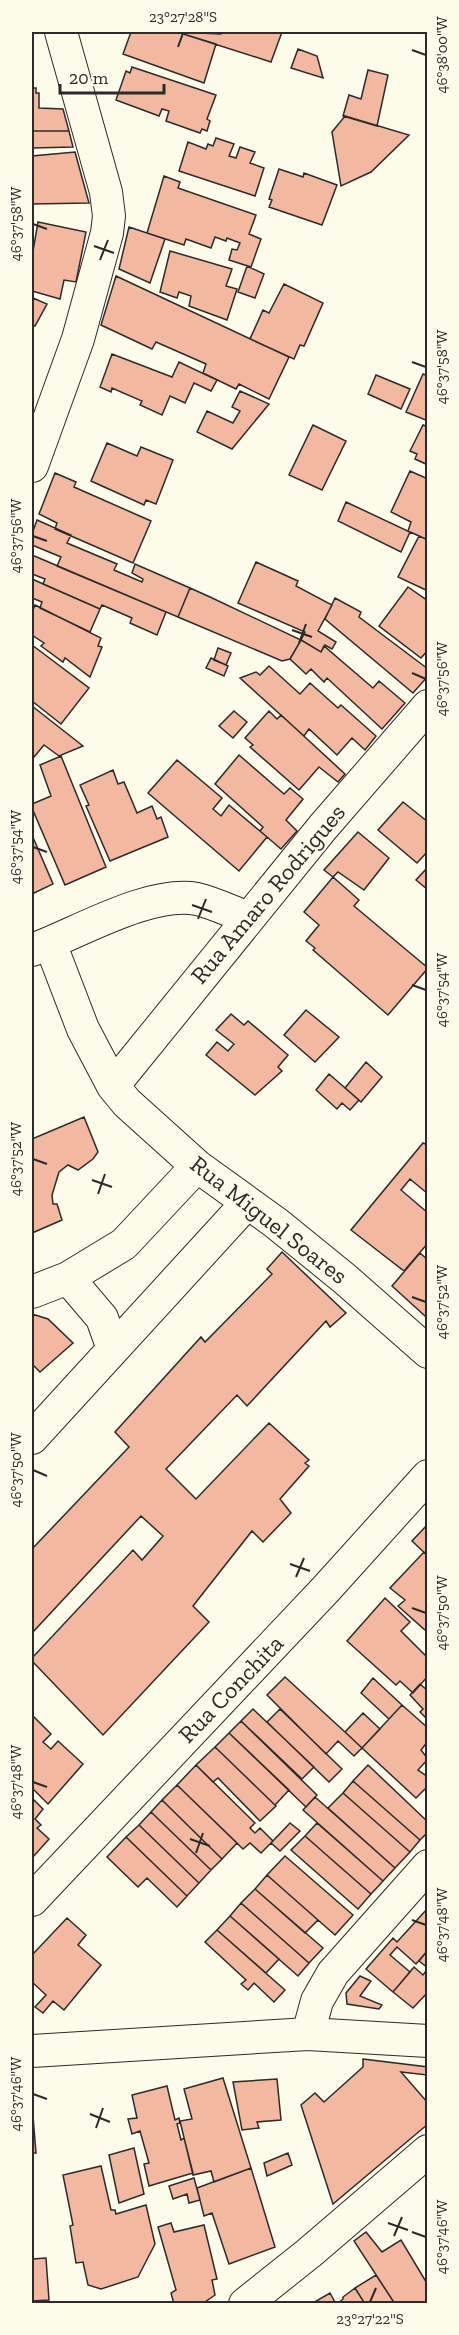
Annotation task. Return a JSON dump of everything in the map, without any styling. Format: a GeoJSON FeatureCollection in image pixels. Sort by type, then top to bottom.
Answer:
{"type":"FeatureCollection","features":[{"type":"Feature","properties":{"kind":"street"},"geometry":{"type":"LineString","coordinates":[[32,466],[78,339],[107,233],[109,216],[106,192],[61,32]]}},
{"type":"Feature","properties":{"kind":"street","name":"Rua Amaro Rodrigues"},"geometry":{"type":"LineString","coordinates":[[113,1086],[249,918],[428,706]]}},
{"type":"Feature","properties":{"kind":"street"},"geometry":{"type":"LineString","coordinates":[[41,946],[126,912],[179,898],[196,899],[249,918]]}},
{"type":"Feature","properties":{"kind":"street","name":"Rua Miguel Soares"},"geometry":{"type":"LineString","coordinates":[[41,946],[113,1086],[127,1103],[196,1166],[345,1279],[428,1352]]}},
{"type":"Feature","properties":{"kind":"street"},"geometry":{"type":"LineString","coordinates":[[32,1293],[68,1278],[124,1244],[196,1166]]}},
{"type":"Feature","properties":{"kind":"street"},"geometry":{"type":"LineString","coordinates":[[32,1438],[247,1203]]}},
{"type":"Feature","properties":{"kind":"street"},"geometry":{"type":"LineString","coordinates":[[68,1278],[102,1318],[113,1349]]}},
{"type":"Feature","properties":{"kind":"street","name":"Rua Conchita"},"geometry":{"type":"LineString","coordinates":[[32,1900],[318,1598],[428,1476]]}},
{"type":"Feature","properties":{"kind":"street"},"geometry":{"type":"LineString","coordinates":[[308,2034],[317,2001],[333,1973],[428,1866]]}},
{"type":"Feature","properties":{"kind":"street"},"geometry":{"type":"LineString","coordinates":[[32,2051],[308,2034],[428,2041]]}},
{"type":"Feature","properties":{"kind":"street"},"geometry":{"type":"LineString","coordinates":[[245,2304],[309,2253],[428,2151]]}},
{"type":"Feature","properties":{"kind":"building"},"geometry":{"type":"Polygon","coordinates":[[[131,32],[177,32],[216,44],[204,83],[123,54],[131,32]]]}},
{"type":"Feature","properties":{"kind":"building"},"geometry":{"type":"Polygon","coordinates":[[[177,32],[221,34],[222,32],[282,32],[271,62],[177,32]]]}},
{"type":"Feature","properties":{"kind":"building"},"geometry":{"type":"Polygon","coordinates":[[[298,49],[317,56],[323,78],[291,68],[298,49]]]}},
{"type":"Feature","properties":{"kind":"building"},"geometry":{"type":"Polygon","coordinates":[[[132,67],[216,95],[207,119],[210,121],[207,131],[202,129],[200,133],[166,121],[169,111],[162,109],[159,116],[116,100],[126,71],[130,73],[132,67]]]}},
{"type":"Feature","properties":{"kind":"building"},"geometry":{"type":"Polygon","coordinates":[[[368,70],[388,75],[377,126],[343,116],[349,95],[361,99],[368,70]]]}},
{"type":"Feature","properties":{"kind":"building"},"geometry":{"type":"Polygon","coordinates":[[[32,88],[36,88],[36,93],[39,93],[39,108],[63,109],[69,131],[32,131],[32,88]]]}},
{"type":"Feature","properties":{"kind":"building"},"geometry":{"type":"Polygon","coordinates":[[[345,116],[409,135],[371,172],[341,186],[332,132],[345,116]]]}},
{"type":"Feature","properties":{"kind":"building"},"geometry":{"type":"Polygon","coordinates":[[[32,131],[69,131],[73,147],[32,148],[32,131]]]}},
{"type":"Feature","properties":{"kind":"building"},"geometry":{"type":"Polygon","coordinates":[[[216,138],[234,144],[229,156],[236,158],[240,147],[255,152],[250,163],[264,168],[255,196],[179,171],[188,142],[206,149],[208,144],[213,146],[216,138]]]}},
{"type":"Feature","properties":{"kind":"building"},"geometry":{"type":"Polygon","coordinates":[[[75,152],[89,203],[32,204],[32,156],[75,152]]]}},
{"type":"Feature","properties":{"kind":"building"},"geometry":{"type":"Polygon","coordinates":[[[279,169],[303,177],[304,173],[337,185],[322,225],[269,207],[272,200],[269,199],[279,169]]]}},
{"type":"Feature","properties":{"kind":"building"},"geometry":{"type":"Polygon","coordinates":[[[164,176],[180,182],[178,188],[256,215],[249,234],[261,239],[251,267],[229,260],[232,249],[237,250],[240,243],[227,238],[226,241],[215,237],[211,248],[186,239],[184,245],[147,233],[164,176]]]}},
{"type":"Feature","properties":{"kind":"building"},"geometry":{"type":"Polygon","coordinates":[[[38,222],[86,232],[76,282],[64,280],[60,299],[32,291],[32,257],[38,222]]]}},
{"type":"Feature","properties":{"kind":"building"},"geometry":{"type":"Polygon","coordinates":[[[129,227],[165,239],[150,283],[119,269],[129,227]]]}},
{"type":"Feature","properties":{"kind":"building"},"geometry":{"type":"Polygon","coordinates":[[[170,251],[232,269],[226,286],[237,289],[227,320],[189,306],[191,296],[179,292],[177,298],[160,292],[170,251]]]}},
{"type":"Feature","properties":{"kind":"building"},"geometry":{"type":"Polygon","coordinates":[[[247,266],[264,274],[255,298],[238,292],[247,266]]]}},
{"type":"Feature","properties":{"kind":"building"},"geometry":{"type":"Polygon","coordinates":[[[116,276],[289,357],[269,399],[239,384],[236,389],[203,373],[206,364],[156,342],[152,349],[101,325],[116,276]]]}},
{"type":"Feature","properties":{"kind":"building"},"geometry":{"type":"Polygon","coordinates":[[[284,284],[323,303],[304,346],[300,345],[294,359],[250,339],[263,310],[269,313],[284,284]]]}},
{"type":"Feature","properties":{"kind":"building"},"geometry":{"type":"Polygon","coordinates":[[[33,298],[47,304],[35,326],[32,325],[33,298]]]}},
{"type":"Feature","properties":{"kind":"building"},"geometry":{"type":"Polygon","coordinates":[[[112,354],[172,377],[179,362],[217,380],[211,391],[194,383],[185,403],[170,396],[162,415],[140,405],[142,401],[112,388],[111,392],[100,387],[112,354]]]}},
{"type":"Feature","properties":{"kind":"building"},"geometry":{"type":"Polygon","coordinates":[[[423,374],[428,376],[428,421],[406,412],[423,374]]]}},
{"type":"Feature","properties":{"kind":"building"},"geometry":{"type":"Polygon","coordinates":[[[376,375],[410,389],[401,409],[368,394],[376,375]]]}},
{"type":"Feature","properties":{"kind":"building"},"geometry":{"type":"Polygon","coordinates":[[[240,391],[269,404],[232,449],[197,432],[207,411],[233,423],[240,411],[232,407],[240,391]]]}},
{"type":"Feature","properties":{"kind":"building"},"geometry":{"type":"Polygon","coordinates":[[[313,425],[346,441],[322,490],[289,475],[313,425]]]}},
{"type":"Feature","properties":{"kind":"building"},"geometry":{"type":"Polygon","coordinates":[[[423,425],[428,427],[428,465],[415,459],[417,454],[410,451],[423,425]]]}},
{"type":"Feature","properties":{"kind":"building"},"geometry":{"type":"Polygon","coordinates":[[[107,443],[137,456],[141,447],[173,460],[156,504],[146,500],[144,505],[91,481],[107,443]]]}},
{"type":"Feature","properties":{"kind":"building"},"geometry":{"type":"Polygon","coordinates":[[[410,471],[428,479],[428,540],[408,531],[411,522],[391,512],[410,471]]]}},
{"type":"Feature","properties":{"kind":"building"},"geometry":{"type":"Polygon","coordinates":[[[55,473],[76,482],[74,487],[151,521],[133,563],[55,529],[57,523],[39,514],[55,473]]]}},
{"type":"Feature","properties":{"kind":"building"},"geometry":{"type":"Polygon","coordinates":[[[346,502],[410,532],[401,552],[338,521],[346,502]]]}},
{"type":"Feature","properties":{"kind":"building"},"geometry":{"type":"Polygon","coordinates":[[[37,520],[71,535],[67,543],[117,564],[114,570],[142,582],[143,579],[132,573],[135,564],[190,588],[178,617],[57,566],[61,557],[32,545],[32,534],[37,520]]]}},
{"type":"Feature","properties":{"kind":"building"},"geometry":{"type":"Polygon","coordinates":[[[419,536],[428,540],[428,591],[398,577],[419,536]]]}},
{"type":"Feature","properties":{"kind":"building"},"geometry":{"type":"Polygon","coordinates":[[[32,555],[166,612],[157,635],[130,623],[132,618],[102,605],[100,609],[43,584],[45,579],[32,574],[32,555]]]}},
{"type":"Feature","properties":{"kind":"building"},"geometry":{"type":"Polygon","coordinates":[[[256,562],[298,581],[296,586],[332,605],[318,631],[336,642],[332,649],[325,645],[321,652],[301,640],[305,632],[238,603],[256,562]]]}},
{"type":"Feature","properties":{"kind":"building"},"geometry":{"type":"Polygon","coordinates":[[[32,579],[100,609],[90,632],[40,608],[42,602],[32,598],[32,579]]]}},
{"type":"Feature","properties":{"kind":"building"},"geometry":{"type":"Polygon","coordinates":[[[408,587],[428,601],[428,650],[421,658],[379,626],[408,587]]]}},
{"type":"Feature","properties":{"kind":"building"},"geometry":{"type":"Polygon","coordinates":[[[190,588],[301,640],[290,659],[282,661],[178,617],[190,588]]]}},
{"type":"Feature","properties":{"kind":"building"},"geometry":{"type":"Polygon","coordinates":[[[335,598],[361,612],[359,617],[428,669],[428,676],[413,693],[325,619],[335,598]]]}},
{"type":"Feature","properties":{"kind":"building"},"geometry":{"type":"Polygon","coordinates":[[[35,605],[101,638],[98,646],[102,647],[90,677],[65,658],[63,662],[41,646],[44,643],[32,635],[32,612],[35,605]]]}},
{"type":"Feature","properties":{"kind":"building"},"geometry":{"type":"Polygon","coordinates":[[[301,640],[321,652],[324,646],[373,688],[379,681],[405,703],[382,729],[327,678],[324,682],[311,669],[306,674],[290,659],[301,640]]]}},
{"type":"Feature","properties":{"kind":"building"},"geometry":{"type":"Polygon","coordinates":[[[32,645],[89,688],[61,724],[32,701],[32,645]]]}},
{"type":"Feature","properties":{"kind":"building"},"geometry":{"type":"Polygon","coordinates":[[[218,648],[231,653],[226,665],[214,660],[218,648]]]}},
{"type":"Feature","properties":{"kind":"building"},"geometry":{"type":"Polygon","coordinates":[[[211,658],[228,666],[224,676],[206,668],[211,658]]]}},
{"type":"Feature","properties":{"kind":"building"},"geometry":{"type":"Polygon","coordinates":[[[269,666],[300,694],[310,683],[338,708],[341,705],[376,736],[365,750],[352,738],[337,755],[309,729],[304,736],[240,678],[256,672],[260,675],[269,666]]]}},
{"type":"Feature","properties":{"kind":"building"},"geometry":{"type":"Polygon","coordinates":[[[32,706],[83,746],[59,756],[44,745],[34,757],[32,754],[32,706]]]}},
{"type":"Feature","properties":{"kind":"building"},"geometry":{"type":"Polygon","coordinates":[[[234,711],[247,722],[233,738],[219,726],[234,711]]]}},
{"type":"Feature","properties":{"kind":"building"},"geometry":{"type":"Polygon","coordinates":[[[269,711],[277,719],[281,715],[345,774],[338,782],[319,767],[299,790],[250,747],[253,745],[245,738],[269,711]]]}},
{"type":"Feature","properties":{"kind":"building"},"geometry":{"type":"Polygon","coordinates":[[[239,755],[284,794],[290,788],[303,799],[286,820],[297,831],[281,849],[260,831],[263,827],[215,784],[239,755]]]}},
{"type":"Feature","properties":{"kind":"building"},"geometry":{"type":"Polygon","coordinates":[[[61,756],[106,867],[65,885],[32,808],[32,804],[51,796],[40,765],[61,756]]]}},
{"type":"Feature","properties":{"kind":"building"},"geometry":{"type":"Polygon","coordinates":[[[177,760],[222,798],[213,809],[221,816],[229,805],[267,837],[239,871],[148,793],[177,760]]]}},
{"type":"Feature","properties":{"kind":"building"},"geometry":{"type":"Polygon","coordinates":[[[113,770],[118,784],[124,782],[137,813],[152,806],[157,819],[161,817],[168,837],[110,861],[86,806],[89,805],[80,785],[113,770]]]}},
{"type":"Feature","properties":{"kind":"building"},"geometry":{"type":"Polygon","coordinates":[[[403,802],[428,822],[428,851],[417,863],[378,830],[403,802]]]}},
{"type":"Feature","properties":{"kind":"building"},"geometry":{"type":"Polygon","coordinates":[[[358,832],[389,858],[364,890],[338,872],[333,877],[324,870],[358,832]]]}},
{"type":"Feature","properties":{"kind":"building"},"geometry":{"type":"Polygon","coordinates":[[[32,835],[53,884],[32,894],[32,835]]]}},
{"type":"Feature","properties":{"kind":"building"},"geometry":{"type":"Polygon","coordinates":[[[428,867],[428,890],[416,880],[428,867]]]}},
{"type":"Feature","properties":{"kind":"building"},"geometry":{"type":"Polygon","coordinates":[[[333,877],[359,900],[354,906],[428,968],[388,1015],[313,950],[315,948],[306,941],[319,925],[304,912],[333,877]]]}},
{"type":"Feature","properties":{"kind":"building"},"geometry":{"type":"Polygon","coordinates":[[[306,1010],[339,1037],[315,1062],[284,1035],[306,1010]]]}},
{"type":"Feature","properties":{"kind":"building"},"geometry":{"type":"Polygon","coordinates":[[[231,1014],[244,1025],[248,1021],[288,1055],[278,1067],[282,1071],[255,1095],[206,1055],[217,1042],[228,1051],[234,1044],[216,1030],[231,1014]]]}},
{"type":"Feature","properties":{"kind":"building"},"geometry":{"type":"Polygon","coordinates":[[[366,1062],[382,1077],[361,1102],[345,1088],[366,1062]]]}},
{"type":"Feature","properties":{"kind":"building"},"geometry":{"type":"Polygon","coordinates":[[[329,1074],[359,1100],[350,1110],[342,1103],[337,1109],[316,1090],[329,1074]]]}},
{"type":"Feature","properties":{"kind":"building"},"geometry":{"type":"Polygon","coordinates":[[[84,1117],[98,1152],[93,1159],[78,1170],[68,1165],[59,1172],[52,1195],[53,1204],[57,1204],[62,1220],[32,1233],[32,1139],[84,1117]]]}},
{"type":"Feature","properties":{"kind":"building"},"geometry":{"type":"Polygon","coordinates":[[[423,1143],[428,1145],[428,1194],[410,1179],[401,1190],[428,1213],[428,1243],[404,1271],[351,1230],[423,1143]]]}},
{"type":"Feature","properties":{"kind":"building"},"geometry":{"type":"Polygon","coordinates":[[[282,1252],[346,1313],[330,1327],[326,1321],[247,1406],[237,1395],[166,1469],[196,1499],[269,1423],[309,1460],[305,1463],[309,1466],[280,1499],[291,1513],[263,1542],[252,1531],[193,1606],[209,1622],[103,1735],[32,1661],[32,1658],[133,1550],[142,1560],[163,1536],[141,1516],[32,1633],[32,1549],[129,1447],[115,1432],[201,1337],[205,1342],[272,1274],[267,1269],[282,1252]]]}},
{"type":"Feature","properties":{"kind":"building"},"geometry":{"type":"Polygon","coordinates":[[[420,1253],[428,1260],[428,1313],[425,1316],[392,1286],[420,1253]]]}},
{"type":"Feature","properties":{"kind":"building"},"geometry":{"type":"Polygon","coordinates":[[[32,1314],[48,1319],[73,1343],[40,1372],[32,1364],[32,1314]]]}},
{"type":"Feature","properties":{"kind":"building"},"geometry":{"type":"Polygon","coordinates":[[[428,1524],[428,1556],[412,1541],[428,1524]]]}},
{"type":"Feature","properties":{"kind":"building"},"geometry":{"type":"Polygon","coordinates":[[[424,1552],[428,1556],[428,1628],[425,1630],[398,1606],[405,1600],[390,1588],[424,1552]]]}},
{"type":"Feature","properties":{"kind":"building"},"geometry":{"type":"Polygon","coordinates":[[[385,1598],[410,1622],[401,1631],[428,1658],[428,1676],[413,1693],[400,1681],[396,1685],[347,1641],[385,1598]]]}},
{"type":"Feature","properties":{"kind":"building"},"geometry":{"type":"Polygon","coordinates":[[[285,1677],[362,1748],[354,1756],[338,1741],[326,1754],[267,1695],[285,1677]]]}},
{"type":"Feature","properties":{"kind":"building"},"geometry":{"type":"Polygon","coordinates":[[[373,1678],[402,1705],[389,1719],[361,1693],[373,1678]]]}},
{"type":"Feature","properties":{"kind":"building"},"geometry":{"type":"Polygon","coordinates":[[[420,1684],[428,1691],[428,1720],[420,1712],[423,1709],[410,1695],[420,1684]]]}},
{"type":"Feature","properties":{"kind":"building"},"geometry":{"type":"Polygon","coordinates":[[[402,1705],[428,1728],[428,1741],[421,1750],[428,1759],[418,1770],[428,1777],[428,1786],[416,1798],[362,1748],[402,1705]]]}},
{"type":"Feature","properties":{"kind":"building"},"geometry":{"type":"Polygon","coordinates":[[[253,1709],[314,1767],[302,1779],[241,1721],[253,1709]]]}},
{"type":"Feature","properties":{"kind":"building"},"geometry":{"type":"Polygon","coordinates":[[[280,1709],[342,1769],[329,1782],[267,1722],[280,1709]]]}},
{"type":"Feature","properties":{"kind":"building"},"geometry":{"type":"Polygon","coordinates":[[[363,1713],[380,1729],[362,1748],[345,1732],[363,1713]]]}},
{"type":"Feature","properties":{"kind":"building"},"geometry":{"type":"Polygon","coordinates":[[[32,1715],[51,1734],[43,1742],[51,1749],[58,1741],[83,1764],[48,1804],[32,1788],[32,1715]]]}},
{"type":"Feature","properties":{"kind":"building"},"geometry":{"type":"Polygon","coordinates":[[[241,1721],[317,1795],[306,1807],[229,1733],[241,1721]]]}},
{"type":"Feature","properties":{"kind":"building"},"geometry":{"type":"Polygon","coordinates":[[[229,1733],[289,1790],[275,1805],[215,1747],[229,1733]]]}},
{"type":"Feature","properties":{"kind":"building"},"geometry":{"type":"Polygon","coordinates":[[[215,1747],[276,1806],[260,1821],[218,1778],[213,1782],[196,1765],[215,1747]]]}},
{"type":"Feature","properties":{"kind":"building"},"geometry":{"type":"Polygon","coordinates":[[[196,1765],[255,1823],[250,1828],[255,1833],[260,1828],[273,1841],[261,1853],[250,1843],[243,1849],[177,1785],[196,1765]]]}},
{"type":"Feature","properties":{"kind":"building"},"geometry":{"type":"Polygon","coordinates":[[[368,1765],[428,1822],[428,1832],[420,1840],[353,1781],[368,1765]]]}},
{"type":"Feature","properties":{"kind":"building"},"geometry":{"type":"Polygon","coordinates":[[[353,1781],[420,1840],[410,1852],[343,1793],[353,1781]]]}},
{"type":"Feature","properties":{"kind":"building"},"geometry":{"type":"Polygon","coordinates":[[[177,1785],[237,1843],[222,1859],[162,1800],[177,1785]]]}},
{"type":"Feature","properties":{"kind":"building"},"geometry":{"type":"Polygon","coordinates":[[[343,1793],[410,1852],[395,1868],[328,1808],[343,1793]]]}},
{"type":"Feature","properties":{"kind":"building"},"geometry":{"type":"Polygon","coordinates":[[[315,1797],[395,1868],[383,1881],[303,1810],[315,1797]]]}},
{"type":"Feature","properties":{"kind":"building"},"geometry":{"type":"Polygon","coordinates":[[[32,1798],[43,1809],[35,1819],[41,1825],[37,1828],[49,1839],[32,1858],[32,1798]]]}},
{"type":"Feature","properties":{"kind":"building"},"geometry":{"type":"Polygon","coordinates":[[[162,1800],[222,1859],[211,1870],[151,1812],[162,1800]]]}},
{"type":"Feature","properties":{"kind":"building"},"geometry":{"type":"Polygon","coordinates":[[[151,1812],[211,1870],[199,1883],[139,1825],[151,1812]]]}},
{"type":"Feature","properties":{"kind":"building"},"geometry":{"type":"Polygon","coordinates":[[[290,1823],[300,1831],[280,1851],[271,1843],[290,1823]]]}},
{"type":"Feature","properties":{"kind":"building"},"geometry":{"type":"Polygon","coordinates":[[[317,1823],[383,1881],[371,1894],[305,1836],[317,1823]]]}},
{"type":"Feature","properties":{"kind":"building"},"geometry":{"type":"Polygon","coordinates":[[[139,1825],[199,1883],[187,1896],[126,1837],[139,1825]]]}},
{"type":"Feature","properties":{"kind":"building"},"geometry":{"type":"Polygon","coordinates":[[[305,1836],[371,1894],[358,1909],[291,1850],[305,1836]]]}},
{"type":"Feature","properties":{"kind":"building"},"geometry":{"type":"Polygon","coordinates":[[[126,1837],[187,1896],[177,1907],[147,1878],[138,1887],[107,1857],[126,1837]]]}},
{"type":"Feature","properties":{"kind":"building"},"geometry":{"type":"Polygon","coordinates":[[[285,1856],[353,1915],[335,1935],[267,1875],[285,1856]]]}},
{"type":"Feature","properties":{"kind":"building"},"geometry":{"type":"Polygon","coordinates":[[[267,1875],[318,1920],[305,1933],[255,1889],[267,1875]]]}},
{"type":"Feature","properties":{"kind":"building"},"geometry":{"type":"Polygon","coordinates":[[[255,1889],[323,1948],[309,1963],[241,1903],[255,1889]]]}},
{"type":"Feature","properties":{"kind":"building"},"geometry":{"type":"Polygon","coordinates":[[[241,1903],[309,1963],[298,1976],[230,1916],[241,1903]]]}},
{"type":"Feature","properties":{"kind":"building"},"geometry":{"type":"Polygon","coordinates":[[[428,1908],[428,1950],[416,1964],[397,1947],[390,1955],[410,1972],[393,1992],[366,1969],[393,1938],[397,1942],[428,1908]]]}},
{"type":"Feature","properties":{"kind":"building"},"geometry":{"type":"Polygon","coordinates":[[[230,1916],[279,1959],[266,1973],[217,1930],[230,1916]]]}},
{"type":"Feature","properties":{"kind":"building"},"geometry":{"type":"Polygon","coordinates":[[[67,1918],[86,1935],[78,1945],[101,1965],[64,2010],[53,2001],[43,2013],[35,2007],[46,1995],[32,1982],[32,1955],[67,1918]]]}},
{"type":"Feature","properties":{"kind":"building"},"geometry":{"type":"Polygon","coordinates":[[[217,1930],[285,1990],[274,2002],[254,1983],[248,1990],[241,1984],[246,1980],[205,1942],[217,1930]]]}},
{"type":"Feature","properties":{"kind":"building"},"geometry":{"type":"Polygon","coordinates":[[[428,1950],[428,1968],[419,1961],[428,1950]]]}},
{"type":"Feature","properties":{"kind":"building"},"geometry":{"type":"Polygon","coordinates":[[[414,1967],[423,1975],[426,1971],[428,1973],[428,1992],[413,2008],[393,1992],[414,1967]]]}},
{"type":"Feature","properties":{"kind":"building"},"geometry":{"type":"Polygon","coordinates":[[[360,1976],[371,1981],[360,1996],[382,2005],[379,2009],[347,2004],[346,1993],[360,1976]]]}},
{"type":"Feature","properties":{"kind":"building"},"geometry":{"type":"Polygon","coordinates":[[[363,2059],[428,2067],[427,2075],[401,2072],[428,2103],[428,2124],[333,2204],[301,2105],[315,2093],[324,2102],[363,2067],[363,2059]]]}},
{"type":"Feature","properties":{"kind":"building"},"geometry":{"type":"Polygon","coordinates":[[[223,2078],[251,2168],[214,2182],[211,2171],[193,2175],[180,2121],[192,2119],[184,2089],[223,2078]]]}},
{"type":"Feature","properties":{"kind":"building"},"geometry":{"type":"Polygon","coordinates":[[[277,2079],[281,2120],[257,2122],[259,2128],[242,2130],[233,2082],[277,2079]]]}},
{"type":"Feature","properties":{"kind":"building"},"geometry":{"type":"Polygon","coordinates":[[[167,2086],[175,2120],[179,2118],[180,2123],[177,2124],[181,2140],[184,2138],[193,2173],[149,2186],[144,2164],[149,2163],[140,2131],[132,2134],[128,2119],[137,2118],[132,2095],[167,2086]]]}},
{"type":"Feature","properties":{"kind":"building"},"geometry":{"type":"Polygon","coordinates":[[[32,2104],[36,2153],[32,2153],[32,2104]]]}},
{"type":"Feature","properties":{"kind":"building"},"geometry":{"type":"Polygon","coordinates":[[[134,2148],[144,2194],[119,2203],[109,2155],[134,2148]]]}},
{"type":"Feature","properties":{"kind":"building"},"geometry":{"type":"Polygon","coordinates":[[[288,2153],[292,2165],[267,2176],[264,2163],[288,2153]]]}},
{"type":"Feature","properties":{"kind":"building"},"geometry":{"type":"Polygon","coordinates":[[[101,2166],[111,2210],[115,2210],[116,2214],[146,2205],[155,2244],[138,2277],[101,2289],[88,2285],[83,2262],[76,2263],[70,2226],[73,2225],[63,2175],[101,2166]]]}},
{"type":"Feature","properties":{"kind":"building"},"geometry":{"type":"Polygon","coordinates":[[[251,2168],[275,2247],[229,2264],[212,2213],[204,2216],[197,2188],[251,2168]]]}},
{"type":"Feature","properties":{"kind":"building"},"geometry":{"type":"Polygon","coordinates":[[[194,2178],[200,2200],[189,2203],[187,2194],[173,2199],[169,2186],[194,2178]]]}},
{"type":"Feature","properties":{"kind":"building"},"geometry":{"type":"Polygon","coordinates":[[[171,2223],[174,2232],[204,2225],[217,2279],[212,2280],[215,2295],[202,2304],[174,2304],[171,2293],[176,2290],[158,2227],[171,2223]]]}},
{"type":"Feature","properties":{"kind":"building"},"geometry":{"type":"Polygon","coordinates":[[[366,2232],[382,2252],[401,2240],[428,2285],[428,2304],[395,2304],[354,2241],[366,2232]]]}},
{"type":"Feature","properties":{"kind":"building"},"geometry":{"type":"Polygon","coordinates":[[[46,2258],[49,2300],[32,2301],[32,2259],[46,2258]]]}},
{"type":"Feature","properties":{"kind":"building"},"geometry":{"type":"Polygon","coordinates":[[[376,2275],[395,2304],[365,2304],[355,2288],[376,2275]]]}},
{"type":"Feature","properties":{"kind":"building"},"geometry":{"type":"Polygon","coordinates":[[[355,2288],[365,2304],[337,2304],[343,2297],[355,2288]]]}},
{"type":"Feature","properties":{"kind":"building"},"geometry":{"type":"Polygon","coordinates":[[[330,2293],[336,2304],[311,2304],[330,2293]]]}}]}
